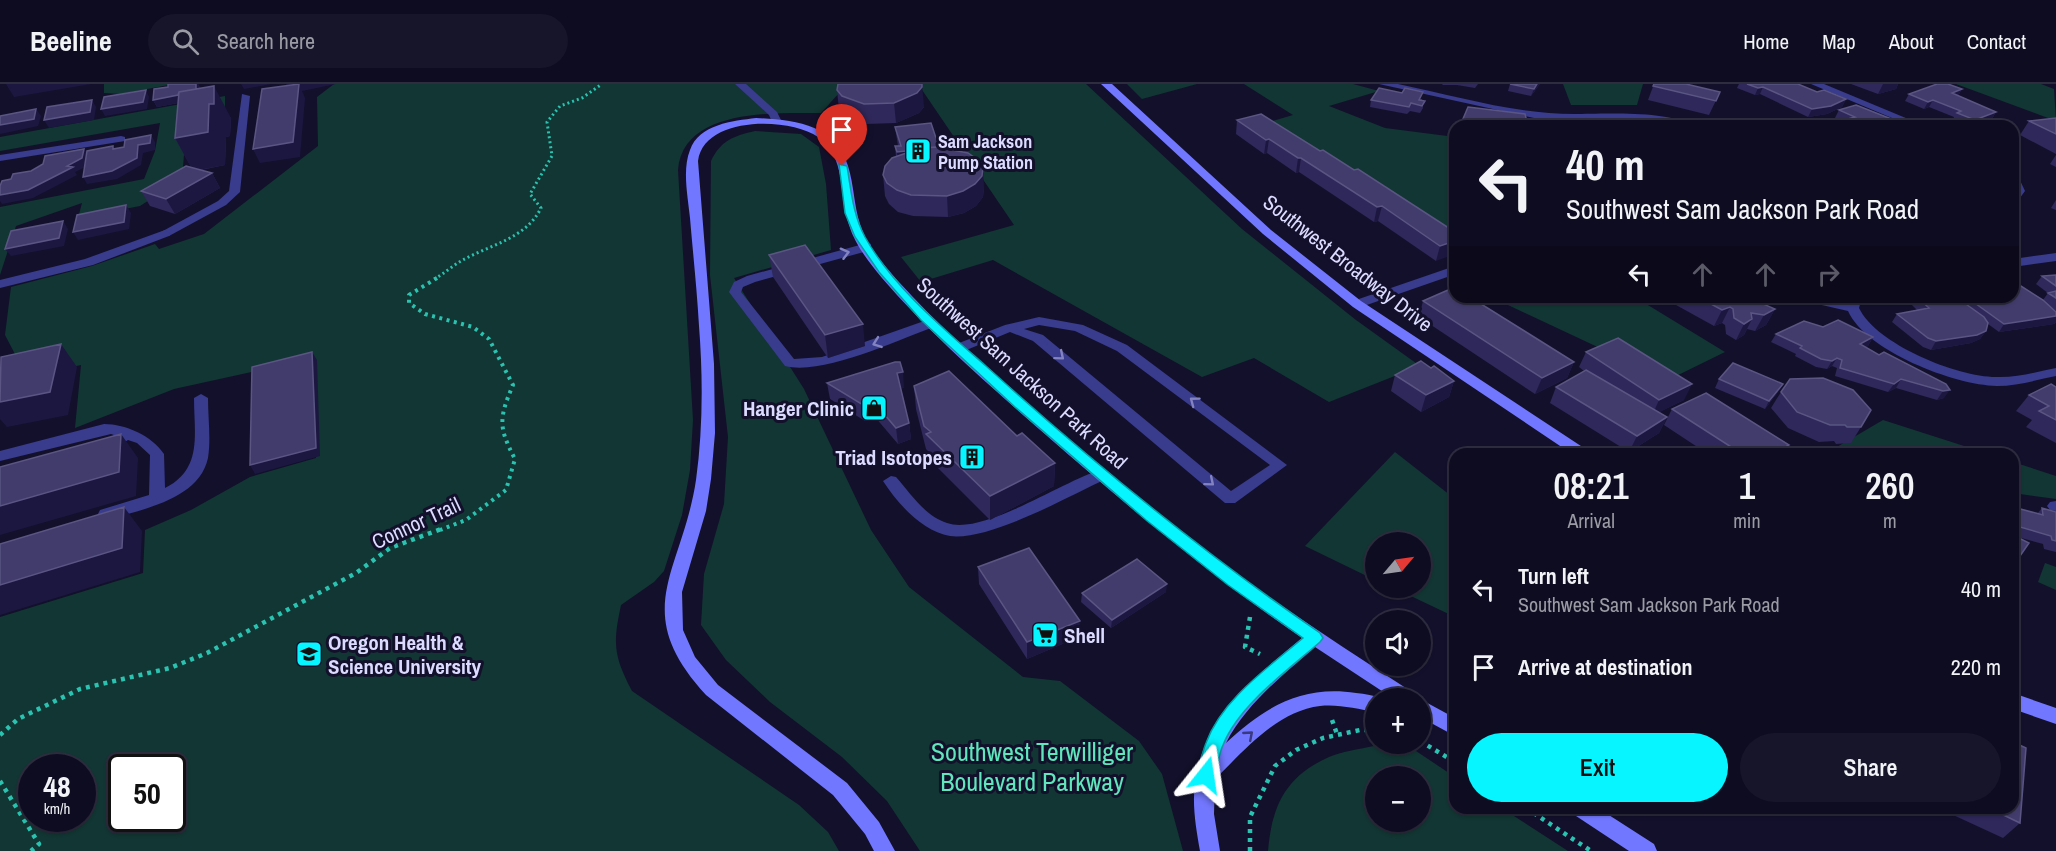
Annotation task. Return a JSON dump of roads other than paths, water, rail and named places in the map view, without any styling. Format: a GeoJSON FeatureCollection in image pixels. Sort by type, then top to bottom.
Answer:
{"type":"FeatureCollection","features":[{"type":"Feature","properties":{"kind":"street"},"geometry":{"type":"LineString","coordinates":[[740,84],[773,114],[777,122]]}},
{"type":"Feature","properties":{"kind":"street","name":"Southwest Broadway Drive"},"geometry":{"type":"LineString","coordinates":[[1106,84],[1267,232],[1357,304],[1573,448]]}},
{"type":"Feature","properties":{"kind":"street"},"geometry":{"type":"LineString","coordinates":[[1384,84],[1534,115],[1558,118],[1668,120]]}},
{"type":"Feature","properties":{"kind":"street"},"geometry":{"type":"LineString","coordinates":[[1816,84],[1905,120]]}},
{"type":"Feature","properties":{"kind":"street"},"geometry":{"type":"LineString","coordinates":[[0,284],[89,262],[165,234],[222,203],[234,192],[245,96]]}},
{"type":"Feature","properties":{"kind":"street","name":"Southwest Sam Jackson Park Road"},"geometry":{"type":"LineString","coordinates":[[885,851],[872,828],[840,789],[712,690],[694,671],[680,648],[674,628],[672,605],[676,582],[701,498],[710,402],[710,378],[693,190],[693,159],[698,144],[710,132],[736,124],[777,122],[817,132],[833,143],[842,166],[850,213],[867,247],[904,296],[1101,475],[1196,553],[1315,638],[1391,688]]}},
{"type":"Feature","properties":{"kind":"street"},"geometry":{"type":"LineString","coordinates":[[0,158],[121,139]]}},
{"type":"Feature","properties":{"kind":"street"},"geometry":{"type":"LineString","coordinates":[[867,247],[751,279],[738,285],[735,292],[790,363],[825,362],[932,323]]}},
{"type":"Feature","properties":{"kind":"street"},"geometry":{"type":"LineString","coordinates":[[2019,262],[2056,257]]}},
{"type":"Feature","properties":{"kind":"street"},"geometry":{"type":"LineString","coordinates":[[1357,304],[1449,272]]}},
{"type":"Feature","properties":{"kind":"street"},"geometry":{"type":"LineString","coordinates":[[1854,303],[1853,315],[1859,322],[1880,337],[1930,364],[1971,378],[2006,381],[2056,372]]}},
{"type":"Feature","properties":{"kind":"street"},"geometry":{"type":"LineString","coordinates":[[959,348],[1010,328],[1039,321],[1078,328],[1122,348],[1280,465],[1230,499],[1038,338],[1010,328]]}},
{"type":"Feature","properties":{"kind":"street"},"geometry":{"type":"LineString","coordinates":[[90,519],[157,499],[193,475],[200,461],[201,398]]}},
{"type":"Feature","properties":{"kind":"street"},"geometry":{"type":"LineString","coordinates":[[0,456],[104,429],[112,429],[142,440],[157,454],[157,499]]}},
{"type":"Feature","properties":{"kind":"street"},"geometry":{"type":"LineString","coordinates":[[97,453],[126,434]]}},
{"type":"Feature","properties":{"kind":"street"},"geometry":{"type":"LineString","coordinates":[[891,481],[923,518],[950,530],[986,526],[1101,475]]}},
{"type":"Feature","properties":{"kind":"street"},"geometry":{"type":"LineString","coordinates":[[1210,851],[1203,814],[1206,775],[1215,743],[1231,716],[1257,688],[1315,638]]}},
{"type":"Feature","properties":{"kind":"street"},"geometry":{"type":"LineString","coordinates":[[1206,775],[1269,718],[1291,706],[1311,699],[1324,698],[1365,703]]}},
{"type":"Feature","properties":{"kind":"street"},"geometry":{"type":"LineString","coordinates":[[2019,703],[2056,716]]}},
{"type":"Feature","properties":{"kind":"street"},"geometry":{"type":"LineString","coordinates":[[1431,714],[1449,725]]}},
{"type":"Feature","properties":{"kind":"street"},"geometry":{"type":"LineString","coordinates":[[1589,814],[1647,851]]}},
{"type":"Feature","properties":{"kind":"place","name":"Sam Jackson Pump Station"},"geometry":{"type":"Point","coordinates":[918,151]}},
{"type":"Feature","properties":{"kind":"place","name":"Hanger Clinic"},"geometry":{"type":"Point","coordinates":[874,408]}},
{"type":"Feature","properties":{"kind":"place","name":"Triad Isotopes"},"geometry":{"type":"Point","coordinates":[972,457]}},
{"type":"Feature","properties":{"kind":"place","name":"Shell"},"geometry":{"type":"Point","coordinates":[1045,635]}},
{"type":"Feature","properties":{"kind":"place","name":"Oregon Health & Science University"},"geometry":{"type":"Point","coordinates":[309,654]}},
{"type":"Feature","properties":{"kind":"park label","name":"Southwest Terwilliger Boulevard Parkway"},"geometry":{"type":"Point","coordinates":[1032,766]}}]}
